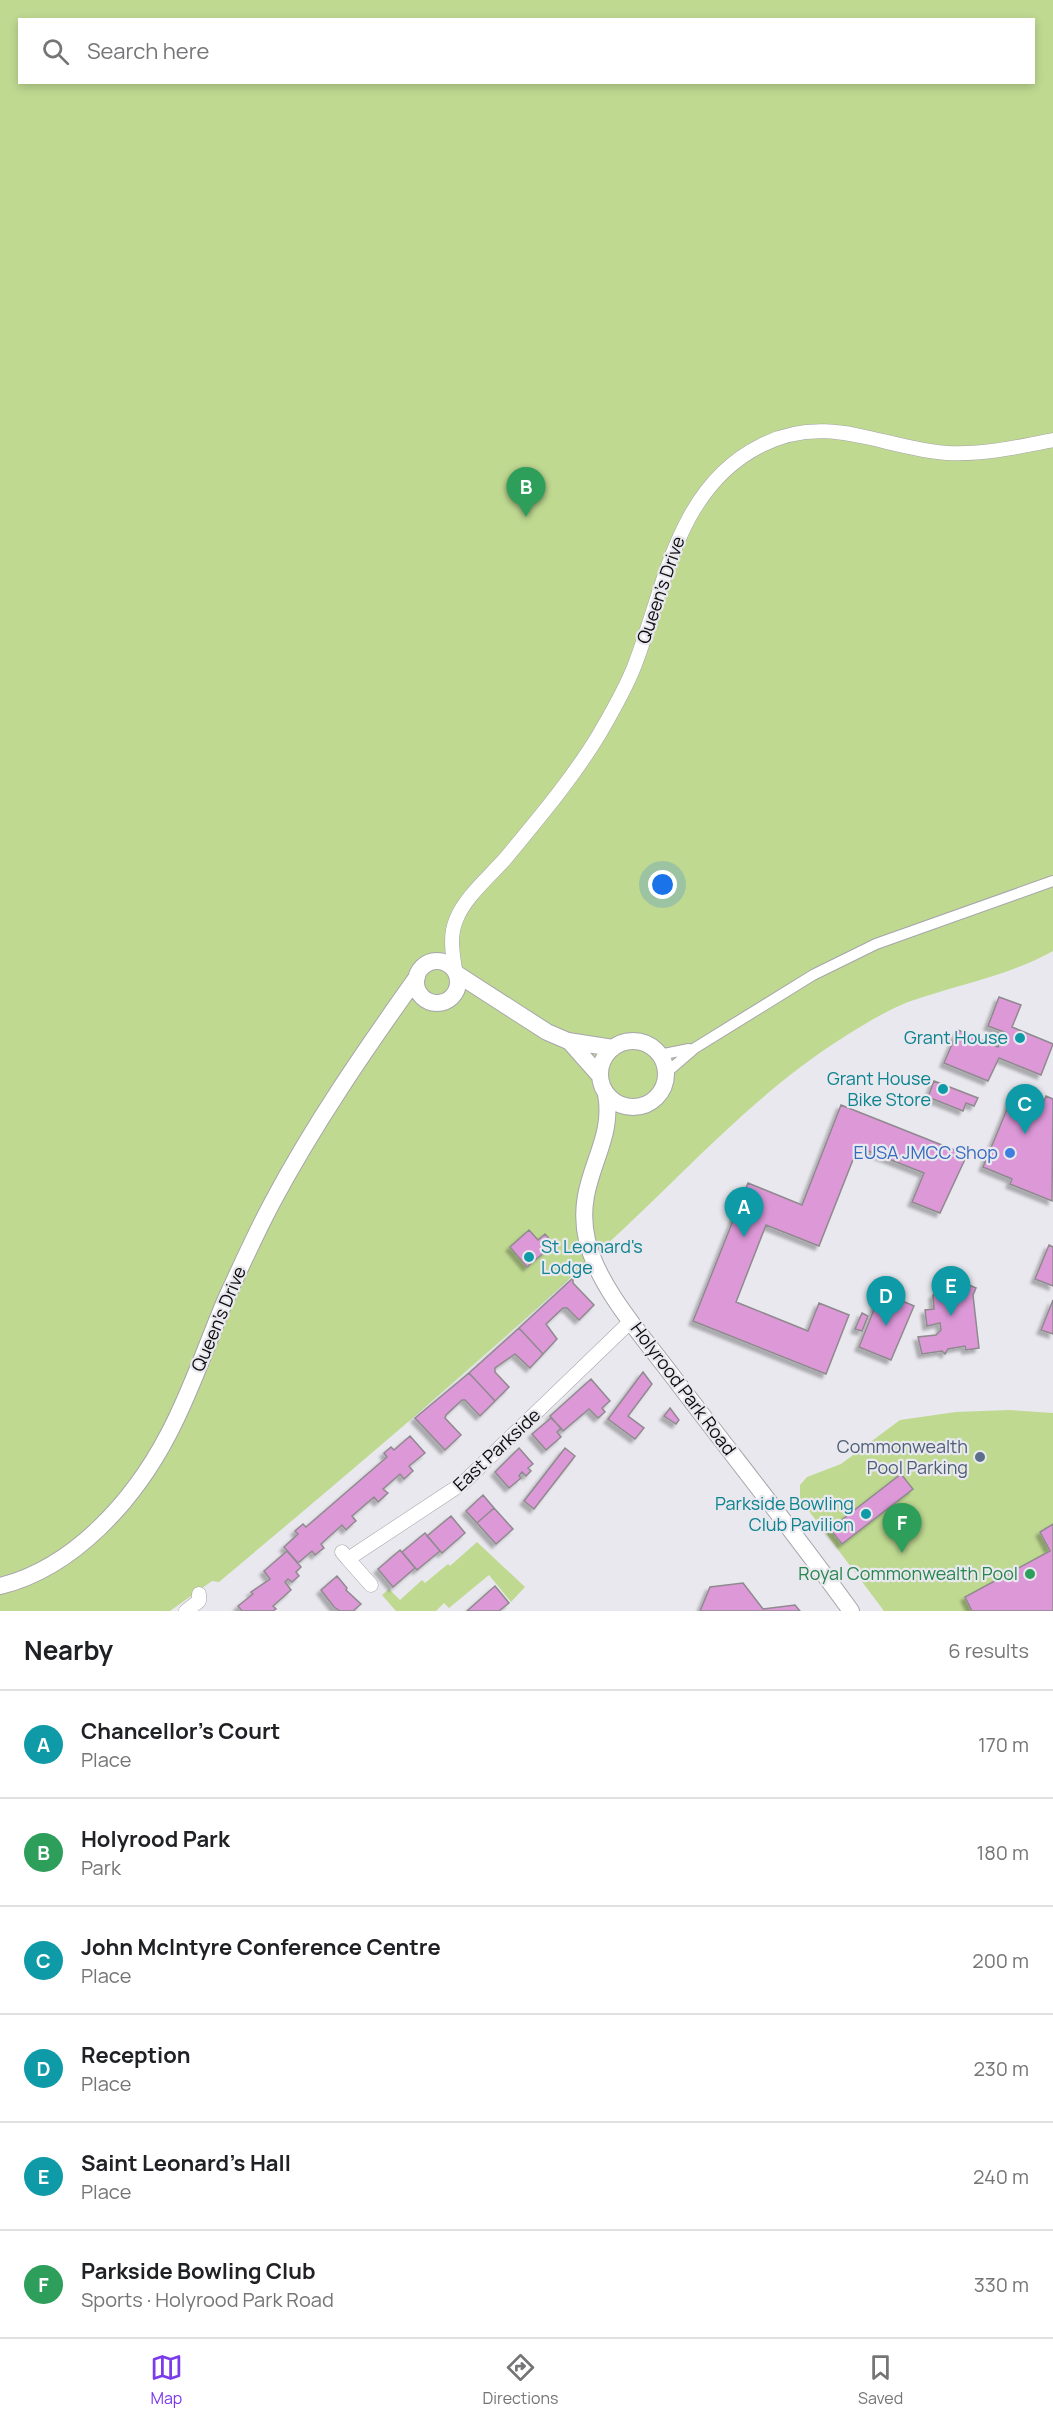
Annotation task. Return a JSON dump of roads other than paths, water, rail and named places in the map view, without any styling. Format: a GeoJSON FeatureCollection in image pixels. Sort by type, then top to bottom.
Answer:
{"type":"FeatureCollection","features":[{"type":"Feature","properties":{"kind":"street","name":"Queen's Drive"},"geometry":{"type":"LineString","coordinates":[[454,994],[459,982],[452,935],[459,913],[542,814],[599,735],[634,669],[677,541],[694,508],[720,475],[762,445],[808,431],[856,433],[900,445],[947,453],[991,451],[1053,440]]}},
{"type":"Feature","properties":{"kind":"street"},"geometry":{"type":"LineString","coordinates":[[666,1073],[695,1047],[813,975],[876,944],[1053,881]]}},
{"type":"Feature","properties":{"kind":"street","name":"Queen's Drive"},"geometry":{"type":"LineString","coordinates":[[0,1586],[15,1582],[54,1564],[87,1539],[146,1471],[175,1421],[247,1252],[274,1200],[323,1116],[423,966],[434,961],[446,962],[484,993],[529,1022],[568,1041],[613,1048],[625,1042],[638,1042],[650,1046],[659,1055]]}},
{"type":"Feature","properties":{"kind":"street"},"geometry":{"type":"LineString","coordinates":[[417,977],[417,989],[425,999]]}},
{"type":"Feature","properties":{"kind":"street"},"geometry":{"type":"LineString","coordinates":[[395,1008],[409,1000],[425,999],[441,1003],[454,994],[484,993]]}},
{"type":"Feature","properties":{"kind":"street","name":"Queen's Drive"},"geometry":{"type":"LineString","coordinates":[[568,1041],[600,1076],[606,1094],[609,1116],[602,1142]]}},
{"type":"Feature","properties":{"kind":"street"},"geometry":{"type":"LineString","coordinates":[[602,1142],[622,1117],[657,1097],[664,1086],[666,1073],[659,1055],[695,1047]]}},
{"type":"Feature","properties":{"kind":"street"},"geometry":{"type":"LineString","coordinates":[[600,1076],[605,1057],[613,1048]]}},
{"type":"Feature","properties":{"kind":"street"},"geometry":{"type":"LineString","coordinates":[[606,1094],[621,1105],[640,1106]]}},
{"type":"Feature","properties":{"kind":"street","name":"Holyrood Park Road"},"geometry":{"type":"LineString","coordinates":[[602,1142],[586,1189],[585,1226],[595,1262],[631,1321],[851,1611]]}},
{"type":"Feature","properties":{"kind":"street","name":"East Parkside"},"geometry":{"type":"LineString","coordinates":[[371,1585],[345,1556],[463,1484],[631,1321]]}},
{"type":"Feature","properties":{"kind":"street"},"geometry":{"type":"LineString","coordinates":[[186,1611],[199,1601],[199,1594]]}},
{"type":"Feature","properties":{"kind":"place","name":"Holyrood Park"},"geometry":{"type":"Point","coordinates":[526,517]}},
{"type":"Feature","properties":{"kind":"place","name":"Grant House"},"geometry":{"type":"Point","coordinates":[1020,1038]}},
{"type":"Feature","properties":{"kind":"place","name":"Grant House Bike Store"},"geometry":{"type":"Point","coordinates":[943,1089]}},
{"type":"Feature","properties":{"kind":"place","name":"John McIntyre Conference Centre"},"geometry":{"type":"Point","coordinates":[1025,1134]}},
{"type":"Feature","properties":{"kind":"place","name":"EUSA JMCC Shop"},"geometry":{"type":"Point","coordinates":[1010,1153]}},
{"type":"Feature","properties":{"kind":"place","name":"Chancellor's Court"},"geometry":{"type":"Point","coordinates":[744,1237]}},
{"type":"Feature","properties":{"kind":"place","name":"St Leonard's Lodge"},"geometry":{"type":"Point","coordinates":[529,1257]}},
{"type":"Feature","properties":{"kind":"place","name":"Saint Leonard's Hall"},"geometry":{"type":"Point","coordinates":[951,1316]}},
{"type":"Feature","properties":{"kind":"place","name":"Reception"},"geometry":{"type":"Point","coordinates":[886,1326]}},
{"type":"Feature","properties":{"kind":"place","name":"Commonwealth Pool Parking"},"geometry":{"type":"Point","coordinates":[980,1457]}},
{"type":"Feature","properties":{"kind":"place","name":"Parkside Bowling Club Pavilion"},"geometry":{"type":"Point","coordinates":[866,1514]}},
{"type":"Feature","properties":{"kind":"place","name":"Parkside Bowling Club"},"geometry":{"type":"Point","coordinates":[902,1553]}},
{"type":"Feature","properties":{"kind":"place","name":"Royal Commonwealth Pool"},"geometry":{"type":"Point","coordinates":[1030,1574]}}]}
